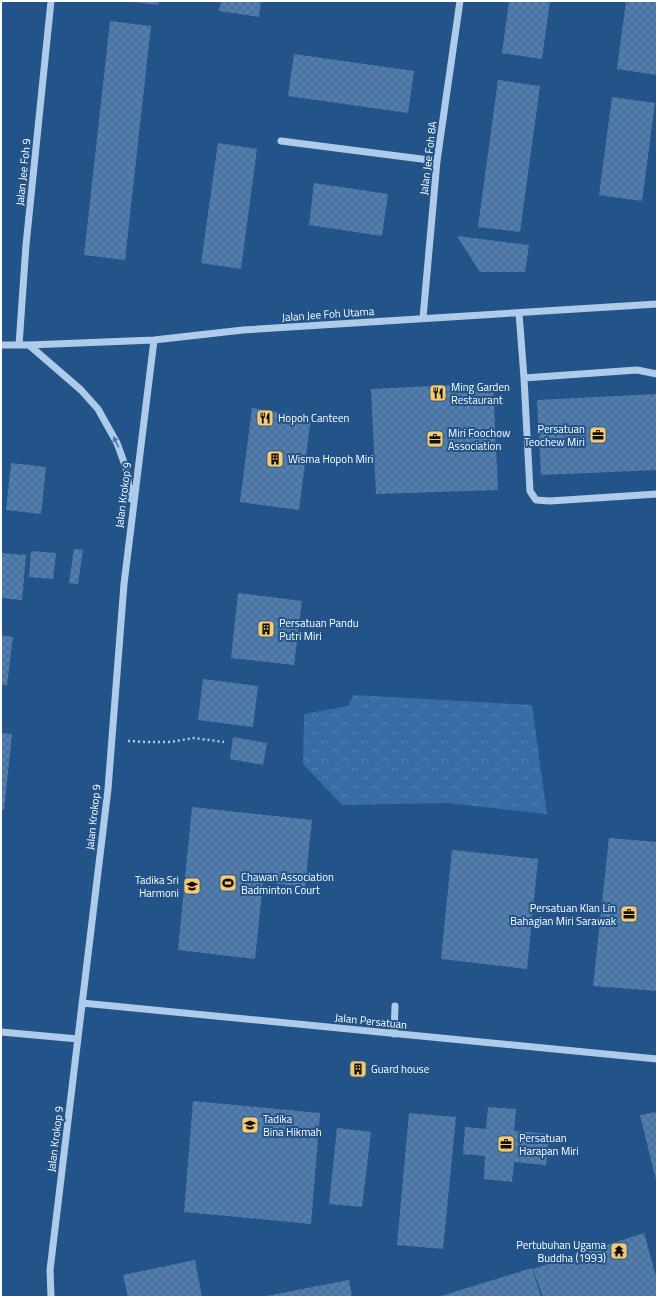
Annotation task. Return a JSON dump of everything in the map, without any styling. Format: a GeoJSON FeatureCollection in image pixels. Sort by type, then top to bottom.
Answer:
{"type":"FeatureCollection","features":[{"type":"Feature","properties":{"kind":"street","name":"Jalan Jee Foh 9"},"geometry":{"type":"LineString","coordinates":[[19,345],[26,245],[51,1]]}},
{"type":"Feature","properties":{"kind":"street","name":"Jalan Jee Foh 8A"},"geometry":{"type":"LineString","coordinates":[[423,318],[437,161],[460,1]]}},
{"type":"Feature","properties":{"kind":"street"},"geometry":{"type":"LineString","coordinates":[[281,141],[437,161]]}},
{"type":"Feature","properties":{"kind":"street","name":"Jalan Jee Foh Utama"},"geometry":{"type":"LineString","coordinates":[[1,345],[154,340],[243,330],[657,304]]}},
{"type":"Feature","properties":{"kind":"street"},"geometry":{"type":"LineString","coordinates":[[519,312],[530,491],[536,500],[550,501],[657,494]]}},
{"type":"Feature","properties":{"kind":"street","name":"Jalan Krokop 9"},"geometry":{"type":"LineString","coordinates":[[51,1297],[50,1270],[108,789],[124,584],[154,340]]}},
{"type":"Feature","properties":{"kind":"street"},"geometry":{"type":"LineString","coordinates":[[29,345],[81,390],[98,409],[117,443],[126,468],[133,507]]}},
{"type":"Feature","properties":{"kind":"street"},"geometry":{"type":"LineString","coordinates":[[524,378],[637,370],[657,374]]}},
{"type":"Feature","properties":{"kind":"street","name":"Jalan Persatuan"},"geometry":{"type":"LineString","coordinates":[[82,1003],[657,1059]]}},
{"type":"Feature","properties":{"kind":"street"},"geometry":{"type":"LineString","coordinates":[[394,1034],[395,1006]]}},
{"type":"Feature","properties":{"kind":"street"},"geometry":{"type":"LineString","coordinates":[[1,1032],[78,1039]]}},
{"type":"Feature","properties":{"kind":"path"},"geometry":{"type":"LineString","coordinates":[[111,739],[170,742],[194,738],[224,742]]}},
{"type":"Feature","properties":{"kind":"green space"},"geometry":{"type":"Polygon","coordinates":[[[354,695],[532,705],[547,814],[448,803],[342,805],[303,764],[304,714],[348,706],[354,695]]]}},
{"type":"Feature","properties":{"kind":"building"},"geometry":{"type":"Polygon","coordinates":[[[135,1],[159,1],[158,5],[135,1]]]}},
{"type":"Feature","properties":{"kind":"building"},"geometry":{"type":"Polygon","coordinates":[[[221,1],[261,1],[259,17],[219,11],[221,1]]]}},
{"type":"Feature","properties":{"kind":"building"},"geometry":{"type":"Polygon","coordinates":[[[509,1],[550,1],[542,59],[502,53],[509,1]]]}},
{"type":"Feature","properties":{"kind":"building"},"geometry":{"type":"Polygon","coordinates":[[[626,1],[657,1],[657,75],[617,69],[626,1]]]}},
{"type":"Feature","properties":{"kind":"building"},"geometry":{"type":"Polygon","coordinates":[[[110,21],[151,26],[125,260],[84,255],[110,21]]]}},
{"type":"Feature","properties":{"kind":"building"},"geometry":{"type":"Polygon","coordinates":[[[294,54],[414,71],[408,113],[288,96],[294,54]]]}},
{"type":"Feature","properties":{"kind":"building"},"geometry":{"type":"Polygon","coordinates":[[[498,80],[540,86],[520,232],[478,227],[498,80]]]}},
{"type":"Feature","properties":{"kind":"building"},"geometry":{"type":"Polygon","coordinates":[[[612,97],[655,103],[642,201],[599,195],[612,97]]]}},
{"type":"Feature","properties":{"kind":"building"},"geometry":{"type":"Polygon","coordinates":[[[218,143],[257,149],[241,269],[201,263],[218,143]]]}},
{"type":"Feature","properties":{"kind":"building"},"geometry":{"type":"Polygon","coordinates":[[[314,183],[388,194],[382,236],[309,225],[314,183]]]}},
{"type":"Feature","properties":{"kind":"building"},"geometry":{"type":"Polygon","coordinates":[[[457,236],[529,245],[525,272],[480,272],[457,236]]]}},
{"type":"Feature","properties":{"kind":"building","name":"Miri Foochow Association"},"geometry":{"type":"Polygon","coordinates":[[[493,383],[498,490],[376,494],[371,389],[493,383]]]}},
{"type":"Feature","properties":{"kind":"building","name":"Persatuan Teochew Miri"},"geometry":{"type":"Polygon","coordinates":[[[657,394],[657,470],[541,475],[537,400],[657,394]]]}},
{"type":"Feature","properties":{"kind":"building","name":"Wisma Hopoh Miri"},"geometry":{"type":"Polygon","coordinates":[[[252,408],[311,417],[299,510],[240,502],[252,408]]]}},
{"type":"Feature","properties":{"kind":"building"},"geometry":{"type":"Polygon","coordinates":[[[11,463],[46,467],[41,514],[6,510],[11,463]]]}},
{"type":"Feature","properties":{"kind":"building"},"geometry":{"type":"Polygon","coordinates":[[[74,549],[83,550],[78,584],[69,583],[74,549]]]}},
{"type":"Feature","properties":{"kind":"building"},"geometry":{"type":"Polygon","coordinates":[[[31,551],[56,553],[53,579],[29,577],[31,551]]]}},
{"type":"Feature","properties":{"kind":"building"},"geometry":{"type":"Polygon","coordinates":[[[1,553],[26,555],[22,600],[1,598],[1,553]]]}},
{"type":"Feature","properties":{"kind":"building","name":"Persatuan Pandu Putri Miri"},"geometry":{"type":"Polygon","coordinates":[[[238,593],[302,601],[294,665],[231,658],[238,593]]]}},
{"type":"Feature","properties":{"kind":"building"},"geometry":{"type":"Polygon","coordinates":[[[1,635],[13,637],[7,685],[1,685],[1,635]]]}},
{"type":"Feature","properties":{"kind":"building"},"geometry":{"type":"Polygon","coordinates":[[[203,679],[258,686],[253,727],[198,720],[203,679]]]}},
{"type":"Feature","properties":{"kind":"building"},"geometry":{"type":"Polygon","coordinates":[[[1,733],[12,734],[4,810],[1,809],[1,733]]]}},
{"type":"Feature","properties":{"kind":"building"},"geometry":{"type":"Polygon","coordinates":[[[233,737],[267,743],[263,765],[230,759],[233,737]]]}},
{"type":"Feature","properties":{"kind":"building"},"geometry":{"type":"Polygon","coordinates":[[[192,807],[312,820],[305,887],[263,882],[255,959],[178,950],[192,807]]]}},
{"type":"Feature","properties":{"kind":"building","name":"Persatuan Klan Lin Bahagian Miri Sarawak"},"geometry":{"type":"Polygon","coordinates":[[[609,838],[657,842],[657,991],[593,986],[609,838]]]}},
{"type":"Feature","properties":{"kind":"building"},"geometry":{"type":"Polygon","coordinates":[[[452,850],[538,859],[527,969],[441,959],[452,850]]]}},
{"type":"Feature","properties":{"kind":"building","name":"Guard house"},"geometry":{"type":"Polygon","coordinates":[[[352,1060],[367,1063],[364,1078],[349,1075],[352,1060]]]}},
{"type":"Feature","properties":{"kind":"building"},"geometry":{"type":"Polygon","coordinates":[[[193,1101],[320,1113],[311,1224],[184,1212],[193,1101]]]}},
{"type":"Feature","properties":{"kind":"building","name":"Persatuan Harapan Miri"},"geometry":{"type":"Polygon","coordinates":[[[488,1107],[516,1109],[514,1131],[549,1134],[546,1165],[514,1162],[512,1182],[484,1179],[485,1156],[463,1154],[465,1127],[486,1129],[488,1107]]]}},
{"type":"Feature","properties":{"kind":"building"},"geometry":{"type":"Polygon","coordinates":[[[657,1112],[657,1180],[656,1180],[640,1115],[657,1112]]]}},
{"type":"Feature","properties":{"kind":"building"},"geometry":{"type":"Polygon","coordinates":[[[409,1113],[456,1117],[443,1249],[397,1245],[409,1113]]]}},
{"type":"Feature","properties":{"kind":"building"},"geometry":{"type":"Polygon","coordinates":[[[337,1128],[371,1132],[362,1207],[329,1204],[337,1128]]]}},
{"type":"Feature","properties":{"kind":"building","name":"Pertubuhan Ugama Buddha (1993)"},"geometry":{"type":"Polygon","coordinates":[[[644,1233],[657,1280],[657,1297],[543,1297],[533,1269],[644,1233]]]}},
{"type":"Feature","properties":{"kind":"building"},"geometry":{"type":"Polygon","coordinates":[[[195,1260],[202,1297],[128,1297],[123,1275],[195,1260]]]}},
{"type":"Feature","properties":{"kind":"building"},"geometry":{"type":"Polygon","coordinates":[[[532,1268],[541,1297],[438,1297],[532,1268]]]}},
{"type":"Feature","properties":{"kind":"building"},"geometry":{"type":"Polygon","coordinates":[[[349,1280],[352,1297],[266,1297],[266,1296],[349,1280]]]}},
{"type":"Feature","properties":{"kind":"place","name":"Ming Garden Restaurant"},"geometry":{"type":"Point","coordinates":[438,393]}},
{"type":"Feature","properties":{"kind":"place","name":"Hopoh Canteen"},"geometry":{"type":"Point","coordinates":[265,418]}},
{"type":"Feature","properties":{"kind":"place","name":"Persatuan Teochew Miri"},"geometry":{"type":"Point","coordinates":[598,435]}},
{"type":"Feature","properties":{"kind":"place","name":"Miri Foochow Association"},"geometry":{"type":"Point","coordinates":[435,439]}},
{"type":"Feature","properties":{"kind":"place","name":"Wisma Hopoh Miri"},"geometry":{"type":"Point","coordinates":[275,459]}},
{"type":"Feature","properties":{"kind":"place","name":"Persatuan Pandu Putri Miri"},"geometry":{"type":"Point","coordinates":[266,629]}},
{"type":"Feature","properties":{"kind":"place","name":"Chawan Association Badminton Court"},"geometry":{"type":"Point","coordinates":[228,883]}},
{"type":"Feature","properties":{"kind":"place","name":"Tadika Sri Harmoni"},"geometry":{"type":"Point","coordinates":[192,886]}},
{"type":"Feature","properties":{"kind":"place","name":"Persatuan Klan Lin Bahagian Miri Sarawak"},"geometry":{"type":"Point","coordinates":[629,914]}},
{"type":"Feature","properties":{"kind":"place","name":"Guard house"},"geometry":{"type":"Point","coordinates":[358,1069]}},
{"type":"Feature","properties":{"kind":"place","name":"Tadika Bina Hikmah"},"geometry":{"type":"Point","coordinates":[250,1125]}},
{"type":"Feature","properties":{"kind":"place","name":"Persatuan Harapan Miri"},"geometry":{"type":"Point","coordinates":[506,1144]}},
{"type":"Feature","properties":{"kind":"place","name":"Pertubuhan Ugama Buddha (1993)"},"geometry":{"type":"Point","coordinates":[619,1251]}}]}
